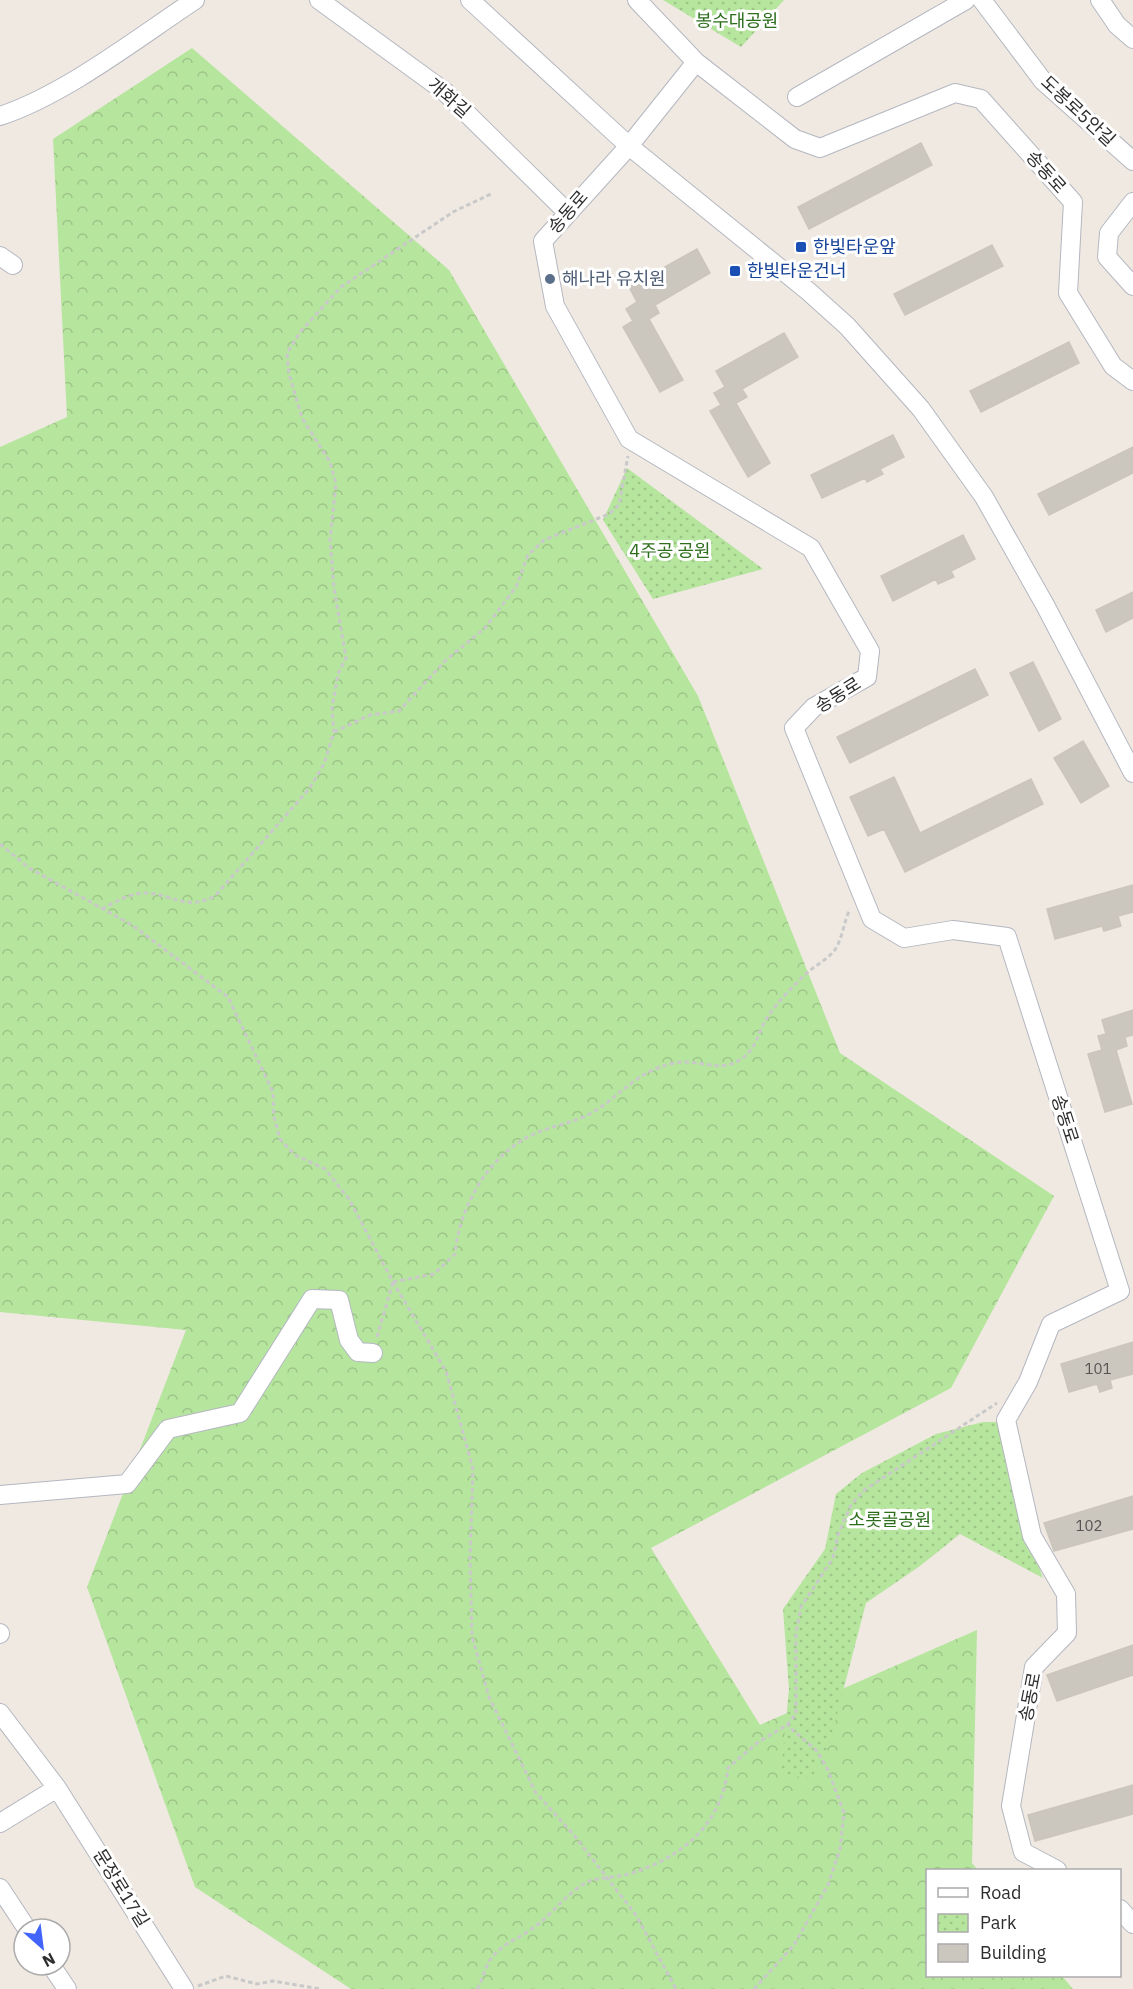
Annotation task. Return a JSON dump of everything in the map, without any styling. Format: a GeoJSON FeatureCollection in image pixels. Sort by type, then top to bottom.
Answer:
{"type":"FeatureCollection","features":[{"type":"Feature","properties":{"kind":"street"},"geometry":{"type":"LineString","coordinates":[[0,116],[17,110],[80,75],[195,0]]}},
{"type":"Feature","properties":{"kind":"street","name":"개화길"},"geometry":{"type":"LineString","coordinates":[[318,0],[444,91],[567,212]]}},
{"type":"Feature","properties":{"kind":"street"},"geometry":{"type":"LineString","coordinates":[[470,0],[629,146],[808,291],[847,326],[921,409],[984,496],[1045,605],[1133,773]]}},
{"type":"Feature","properties":{"kind":"street","name":"송동로"},"geometry":{"type":"LineString","coordinates":[[637,0],[696,62],[795,139],[820,148],[955,93],[981,99],[1073,202],[1068,293],[1113,366],[1133,381]]}},
{"type":"Feature","properties":{"kind":"street"},"geometry":{"type":"LineString","coordinates":[[797,97],[966,0]]}},
{"type":"Feature","properties":{"kind":"street","name":"도봉로5안길"},"geometry":{"type":"LineString","coordinates":[[982,0],[1043,81],[1133,161]]}},
{"type":"Feature","properties":{"kind":"street"},"geometry":{"type":"LineString","coordinates":[[1100,0],[1117,24],[1133,39]]}},
{"type":"Feature","properties":{"kind":"street","name":"송동로"},"geometry":{"type":"LineString","coordinates":[[696,62],[629,146],[543,241],[555,306],[629,439],[811,548],[870,651],[867,677],[814,708],[794,728],[860,891],[872,919],[904,938],[953,930],[1007,937],[1127,1289],[1051,1324],[1023,1390],[1006,1420],[1032,1536],[1066,1594],[1067,1633],[1034,1667],[1011,1806],[1023,1852],[1056,1869]]}},
{"type":"Feature","properties":{"kind":"street"},"geometry":{"type":"LineString","coordinates":[[1133,202],[1109,233],[1107,257],[1133,286]]}},
{"type":"Feature","properties":{"kind":"street"},"geometry":{"type":"LineString","coordinates":[[0,1495],[127,1484],[168,1429],[240,1413],[312,1299],[339,1300],[349,1340],[358,1352],[373,1353]]}},
{"type":"Feature","properties":{"kind":"street","name":"문장로17길"},"geometry":{"type":"LineString","coordinates":[[0,1713],[57,1788],[184,1989]]}},
{"type":"Feature","properties":{"kind":"street"},"geometry":{"type":"LineString","coordinates":[[0,1823],[57,1788]]}},
{"type":"Feature","properties":{"kind":"street"},"geometry":{"type":"LineString","coordinates":[[0,1888],[19,1917]]}},
{"type":"Feature","properties":{"kind":"street"},"geometry":{"type":"LineString","coordinates":[[1121,1911],[1133,1924]]}},
{"type":"Feature","properties":{"kind":"path"},"geometry":{"type":"LineString","coordinates":[[102,909],[136,894],[148,893],[192,904],[203,903],[215,896],[309,789],[324,764],[334,732],[332,708],[338,674],[346,658],[334,588],[330,539],[336,484],[330,462],[302,418],[289,374],[287,353],[301,331],[341,287],[453,212],[493,193]]}},
{"type":"Feature","properties":{"kind":"path"},"geometry":{"type":"LineString","coordinates":[[334,732],[370,716],[399,711],[446,660],[484,628],[516,587],[528,555],[544,540],[579,524],[603,517],[619,505],[628,456],[641,446]]}},
{"type":"Feature","properties":{"kind":"path"},"geometry":{"type":"LineString","coordinates":[[0,844],[29,868],[132,925],[228,997],[273,1092],[274,1117],[280,1139],[295,1155],[325,1169],[350,1199],[393,1282],[446,1371],[472,1469],[470,1559],[472,1636],[489,1697],[536,1794],[610,1880],[636,1915],[675,1989]]}},
{"type":"Feature","properties":{"kind":"path"},"geometry":{"type":"LineString","coordinates":[[393,1282],[434,1274],[455,1254],[457,1238],[481,1179],[514,1145],[548,1127],[591,1114],[634,1080],[666,1065],[686,1061],[729,1066],[746,1056],[760,1036],[768,1016],[807,973],[834,950],[849,910],[860,891]]}},
{"type":"Feature","properties":{"kind":"path"},"geometry":{"type":"LineString","coordinates":[[373,1353],[393,1282]]}},
{"type":"Feature","properties":{"kind":"path"},"geometry":{"type":"LineString","coordinates":[[477,1989],[489,1961],[501,1947],[533,1928],[574,1891],[592,1880],[610,1880],[656,1862],[681,1848],[704,1829],[711,1821],[726,1791],[728,1768],[757,1743],[787,1725],[796,1714],[796,1633],[801,1607],[833,1558],[838,1535],[851,1505],[863,1491],[1004,1398],[1023,1390]]}},
{"type":"Feature","properties":{"kind":"path"},"geometry":{"type":"LineString","coordinates":[[754,1989],[795,1945],[828,1885],[840,1849],[844,1813],[828,1770],[817,1751],[787,1725]]}},
{"type":"Feature","properties":{"kind":"path"},"geometry":{"type":"LineString","coordinates":[[190,1989],[226,1976],[257,1984],[273,1981],[321,1989]]}},
{"type":"Feature","properties":{"kind":"green space","name":"봉수대공원"},"geometry":{"type":"Polygon","coordinates":[[[663,0],[784,0],[741,47],[663,0]]]}},
{"type":"Feature","properties":{"kind":"green space"},"geometry":{"type":"Polygon","coordinates":[[[192,48],[449,270],[698,696],[840,1053],[1054,1196],[951,1388],[651,1548],[760,1725],[977,1630],[972,1863],[977,1869],[926,1869],[926,1977],[1063,1977],[1073,1989],[351,1989],[195,1887],[87,1587],[186,1330],[0,1312],[0,447],[67,417],[53,139],[192,48]]]}},
{"type":"Feature","properties":{"kind":"green space","name":"4주공 공원"},"geometry":{"type":"Polygon","coordinates":[[[627,468],[763,569],[653,599],[603,520],[627,468]]]}},
{"type":"Feature","properties":{"kind":"green space","name":"소롯골공원"},"geometry":{"type":"Polygon","coordinates":[[[983,1422],[999,1422],[1029,1541],[1043,1578],[960,1534],[920,1566],[866,1603],[829,1745],[811,1779],[781,1773],[789,1689],[783,1609],[825,1549],[836,1494],[862,1473],[936,1434],[983,1422]]]}},
{"type":"Feature","properties":{"kind":"building"},"geometry":{"type":"Polygon","coordinates":[[[921,143],[932,165],[809,229],[798,207],[921,143]]]}},
{"type":"Feature","properties":{"kind":"building"},"geometry":{"type":"Polygon","coordinates":[[[992,245],[1003,266],[905,315],[894,294],[992,245]]]}},
{"type":"Feature","properties":{"kind":"building"},"geometry":{"type":"Polygon","coordinates":[[[697,249],[710,273],[655,305],[659,313],[649,319],[683,380],[660,392],[623,327],[633,321],[626,309],[637,302],[629,287],[697,249]]]}},
{"type":"Feature","properties":{"kind":"building"},"geometry":{"type":"Polygon","coordinates":[[[784,333],[798,357],[742,389],[747,397],[736,403],[770,463],[748,477],[710,411],[721,405],[714,393],[725,387],[716,371],[784,333]]]}},
{"type":"Feature","properties":{"kind":"building"},"geometry":{"type":"Polygon","coordinates":[[[1069,342],[1079,363],[981,412],[970,391],[1069,342]]]}},
{"type":"Feature","properties":{"kind":"building"},"geometry":{"type":"Polygon","coordinates":[[[893,435],[904,457],[880,469],[883,474],[867,482],[865,478],[822,498],[811,475],[893,435]]]}},
{"type":"Feature","properties":{"kind":"building"},"geometry":{"type":"Polygon","coordinates":[[[1133,447],[1133,473],[1049,515],[1038,494],[1133,447]]]}},
{"type":"Feature","properties":{"kind":"building"},"geometry":{"type":"Polygon","coordinates":[[[963,535],[975,559],[951,571],[954,577],[938,584],[936,579],[893,601],[881,576],[963,535]]]}},
{"type":"Feature","properties":{"kind":"building"},"geometry":{"type":"Polygon","coordinates":[[[1133,592],[1133,618],[1106,632],[1096,610],[1133,592]]]}},
{"type":"Feature","properties":{"kind":"building"},"geometry":{"type":"Polygon","coordinates":[[[1033,662],[1061,719],[1039,731],[1010,673],[1033,662]]]}},
{"type":"Feature","properties":{"kind":"building"},"geometry":{"type":"Polygon","coordinates":[[[975,669],[988,695],[850,763],[837,737],[975,669]]]}},
{"type":"Feature","properties":{"kind":"building"},"geometry":{"type":"Polygon","coordinates":[[[1083,741],[1109,786],[1081,803],[1054,758],[1083,741]]]}},
{"type":"Feature","properties":{"kind":"building"},"geometry":{"type":"Polygon","coordinates":[[[894,777],[920,833],[1031,779],[1043,804],[905,872],[884,829],[868,836],[850,797],[894,777]]]}},
{"type":"Feature","properties":{"kind":"building"},"geometry":{"type":"Polygon","coordinates":[[[1133,885],[1133,912],[1118,916],[1121,926],[1104,931],[1102,926],[1055,939],[1047,909],[1133,885]]]}},
{"type":"Feature","properties":{"kind":"building"},"geometry":{"type":"Polygon","coordinates":[[[1133,1010],[1133,1035],[1125,1037],[1127,1046],[1116,1050],[1132,1104],[1105,1112],[1088,1054],[1102,1050],[1098,1036],[1106,1034],[1102,1020],[1133,1010]]]}},
{"type":"Feature","properties":{"kind":"building"},"geometry":{"type":"Polygon","coordinates":[[[1133,1342],[1133,1374],[1110,1380],[1112,1388],[1100,1392],[1097,1384],[1069,1392],[1061,1364],[1133,1342]]]}},
{"type":"Feature","properties":{"kind":"building"},"geometry":{"type":"Polygon","coordinates":[[[1133,1496],[1133,1529],[1054,1551],[1044,1523],[1133,1496]]]}},
{"type":"Feature","properties":{"kind":"building"},"geometry":{"type":"Polygon","coordinates":[[[1133,1645],[1133,1675],[1057,1701],[1047,1675],[1133,1645]]]}},
{"type":"Feature","properties":{"kind":"building"},"geometry":{"type":"Polygon","coordinates":[[[1133,1785],[1133,1814],[1035,1841],[1028,1815],[1133,1785]]]}},
{"type":"Feature","properties":{"kind":"place","name":"한빛타운앞"},"geometry":{"type":"Point","coordinates":[801,247]}},
{"type":"Feature","properties":{"kind":"place","name":"한빛타운건너"},"geometry":{"type":"Point","coordinates":[735,271]}},
{"type":"Feature","properties":{"kind":"place","name":"해나라 유치원"},"geometry":{"type":"Point","coordinates":[550,279]}}]}
